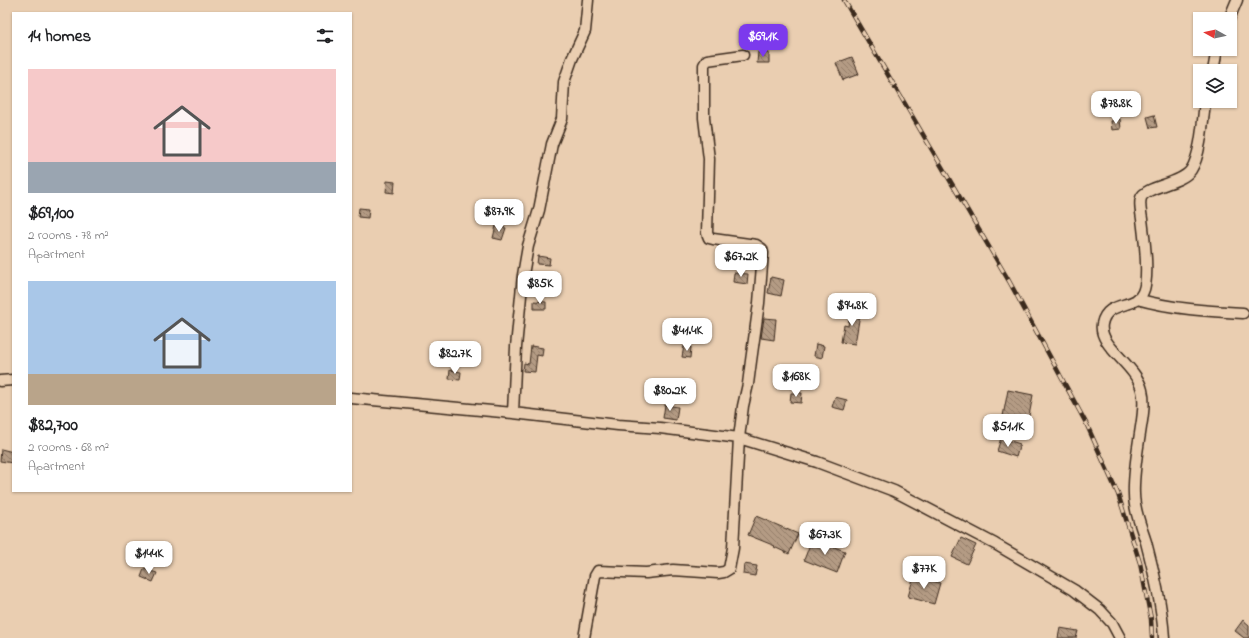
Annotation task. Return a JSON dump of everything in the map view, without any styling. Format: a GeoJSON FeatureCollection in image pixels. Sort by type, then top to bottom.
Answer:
{"type":"FeatureCollection","features":[{"type":"Feature","properties":{"kind":"street"},"geometry":{"type":"LineString","coordinates":[[513,413],[516,347],[523,275],[528,246],[540,210],[552,144],[562,120],[564,82],[572,59],[585,31],[588,0]]}},
{"type":"Feature","properties":{"kind":"street"},"geometry":{"type":"LineString","coordinates":[[1232,12],[1237,0]]}},
{"type":"Feature","properties":{"kind":"street"},"geometry":{"type":"LineString","coordinates":[[584,638],[595,576],[598,572],[646,573],[673,570],[718,573],[729,569],[733,548],[739,438],[759,303],[763,253],[762,249],[756,245],[713,239],[707,234],[709,159],[704,118],[704,72],[705,62],[707,60],[743,55]]}},
{"type":"Feature","properties":{"kind":"street"},"geometry":{"type":"LineString","coordinates":[[1164,638],[1163,619],[1156,583],[1136,510],[1134,494],[1143,413],[1143,395],[1135,374],[1105,341],[1101,329],[1104,319],[1109,311],[1114,307],[1137,299],[1144,291],[1146,254],[1140,204],[1142,196],[1147,190],[1176,181],[1188,174],[1192,169],[1201,135],[1204,108]]}},
{"type":"Feature","properties":{"kind":"street"},"geometry":{"type":"LineString","coordinates":[[1137,299],[1167,307],[1243,313]]}},
{"type":"Feature","properties":{"kind":"street"},"geometry":{"type":"LineString","coordinates":[[0,381],[12,380]]}},
{"type":"Feature","properties":{"kind":"street"},"geometry":{"type":"LineString","coordinates":[[352,398],[660,428],[739,438],[817,462],[894,491],[994,544],[1074,590],[1100,610],[1112,623],[1120,638]]}},
{"type":"Feature","properties":{"kind":"building"},"geometry":{"type":"Polygon","coordinates":[[[758,52],[769,53],[769,63],[757,63],[758,52]]]}},
{"type":"Feature","properties":{"kind":"building"},"geometry":{"type":"Polygon","coordinates":[[[852,57],[859,74],[843,80],[836,63],[852,57]]]}},
{"type":"Feature","properties":{"kind":"building"},"geometry":{"type":"Polygon","coordinates":[[[1154,115],[1157,127],[1150,128],[1147,117],[1154,115]]]}},
{"type":"Feature","properties":{"kind":"building"},"geometry":{"type":"Polygon","coordinates":[[[1120,119],[1121,129],[1112,130],[1111,121],[1120,119]]]}},
{"type":"Feature","properties":{"kind":"building"},"geometry":{"type":"Polygon","coordinates":[[[387,181],[395,182],[394,193],[386,192],[387,181]]]}},
{"type":"Feature","properties":{"kind":"building"},"geometry":{"type":"Polygon","coordinates":[[[359,208],[369,209],[368,218],[358,217],[359,208]]]}},
{"type":"Feature","properties":{"kind":"building"},"geometry":{"type":"Polygon","coordinates":[[[496,226],[506,228],[502,240],[493,238],[496,226]]]}},
{"type":"Feature","properties":{"kind":"building"},"geometry":{"type":"Polygon","coordinates":[[[538,256],[550,258],[549,265],[537,264],[538,256]]]}},
{"type":"Feature","properties":{"kind":"building"},"geometry":{"type":"Polygon","coordinates":[[[734,273],[748,274],[747,284],[733,282],[734,273]]]}},
{"type":"Feature","properties":{"kind":"building"},"geometry":{"type":"Polygon","coordinates":[[[771,277],[784,280],[781,296],[768,293],[771,277]]]}},
{"type":"Feature","properties":{"kind":"building"},"geometry":{"type":"Polygon","coordinates":[[[534,301],[546,302],[546,309],[534,309],[534,301]]]}},
{"type":"Feature","properties":{"kind":"building"},"geometry":{"type":"Polygon","coordinates":[[[851,307],[861,308],[855,344],[841,342],[844,325],[848,326],[851,307]]]}},
{"type":"Feature","properties":{"kind":"building"},"geometry":{"type":"Polygon","coordinates":[[[764,318],[776,319],[774,340],[761,338],[764,318]]]}},
{"type":"Feature","properties":{"kind":"building"},"geometry":{"type":"Polygon","coordinates":[[[816,344],[824,346],[822,358],[814,356],[816,344]]]}},
{"type":"Feature","properties":{"kind":"building"},"geometry":{"type":"Polygon","coordinates":[[[531,346],[543,348],[542,356],[537,355],[535,372],[523,371],[524,363],[529,364],[531,346]]]}},
{"type":"Feature","properties":{"kind":"building"},"geometry":{"type":"Polygon","coordinates":[[[684,346],[691,347],[690,358],[682,357],[684,346]]]}},
{"type":"Feature","properties":{"kind":"building"},"geometry":{"type":"Polygon","coordinates":[[[450,370],[461,372],[460,380],[449,379],[450,370]]]}},
{"type":"Feature","properties":{"kind":"building"},"geometry":{"type":"Polygon","coordinates":[[[1008,390],[1033,395],[1028,421],[1003,416],[1008,390]]]}},
{"type":"Feature","properties":{"kind":"building"},"geometry":{"type":"Polygon","coordinates":[[[791,393],[802,393],[801,403],[790,402],[791,393]]]}},
{"type":"Feature","properties":{"kind":"building"},"geometry":{"type":"Polygon","coordinates":[[[835,397],[847,400],[844,410],[832,407],[835,397]]]}},
{"type":"Feature","properties":{"kind":"building"},"geometry":{"type":"Polygon","coordinates":[[[665,405],[678,407],[676,420],[663,418],[665,405]]]}},
{"type":"Feature","properties":{"kind":"building"},"geometry":{"type":"Polygon","coordinates":[[[1001,438],[1020,444],[1016,457],[997,451],[1001,438]]]}},
{"type":"Feature","properties":{"kind":"building"},"geometry":{"type":"Polygon","coordinates":[[[1,449],[12,452],[12,463],[0,461],[1,449]]]}},
{"type":"Feature","properties":{"kind":"building"},"geometry":{"type":"Polygon","coordinates":[[[756,516],[798,534],[789,554],[774,547],[775,546],[748,535],[756,516]]]}},
{"type":"Feature","properties":{"kind":"building"},"geometry":{"type":"Polygon","coordinates":[[[961,538],[976,545],[967,564],[952,557],[961,538]]]}},
{"type":"Feature","properties":{"kind":"building"},"geometry":{"type":"Polygon","coordinates":[[[812,539],[845,551],[837,573],[804,560],[812,539]]]}},
{"type":"Feature","properties":{"kind":"building"},"geometry":{"type":"Polygon","coordinates":[[[744,564],[757,566],[755,576],[743,574],[744,564]]]}},
{"type":"Feature","properties":{"kind":"building"},"geometry":{"type":"Polygon","coordinates":[[[144,569],[157,573],[153,582],[141,577],[144,569]]]}},
{"type":"Feature","properties":{"kind":"building"},"geometry":{"type":"Polygon","coordinates":[[[914,575],[940,583],[934,604],[908,597],[914,575]]]}},
{"type":"Feature","properties":{"kind":"building"},"geometry":{"type":"Polygon","coordinates":[[[1243,620],[1249,625],[1249,638],[1244,638],[1235,631],[1243,620]]]}},
{"type":"Feature","properties":{"kind":"building"},"geometry":{"type":"Polygon","coordinates":[[[1060,628],[1078,631],[1076,638],[1058,638],[1060,628]]]}},
{"type":"Feature","properties":{"kind":"railway"},"geometry":{"type":"LineString","coordinates":[[844,0],[1009,281],[1086,423],[1118,494],[1140,563],[1151,619],[1152,638]]}}]}
